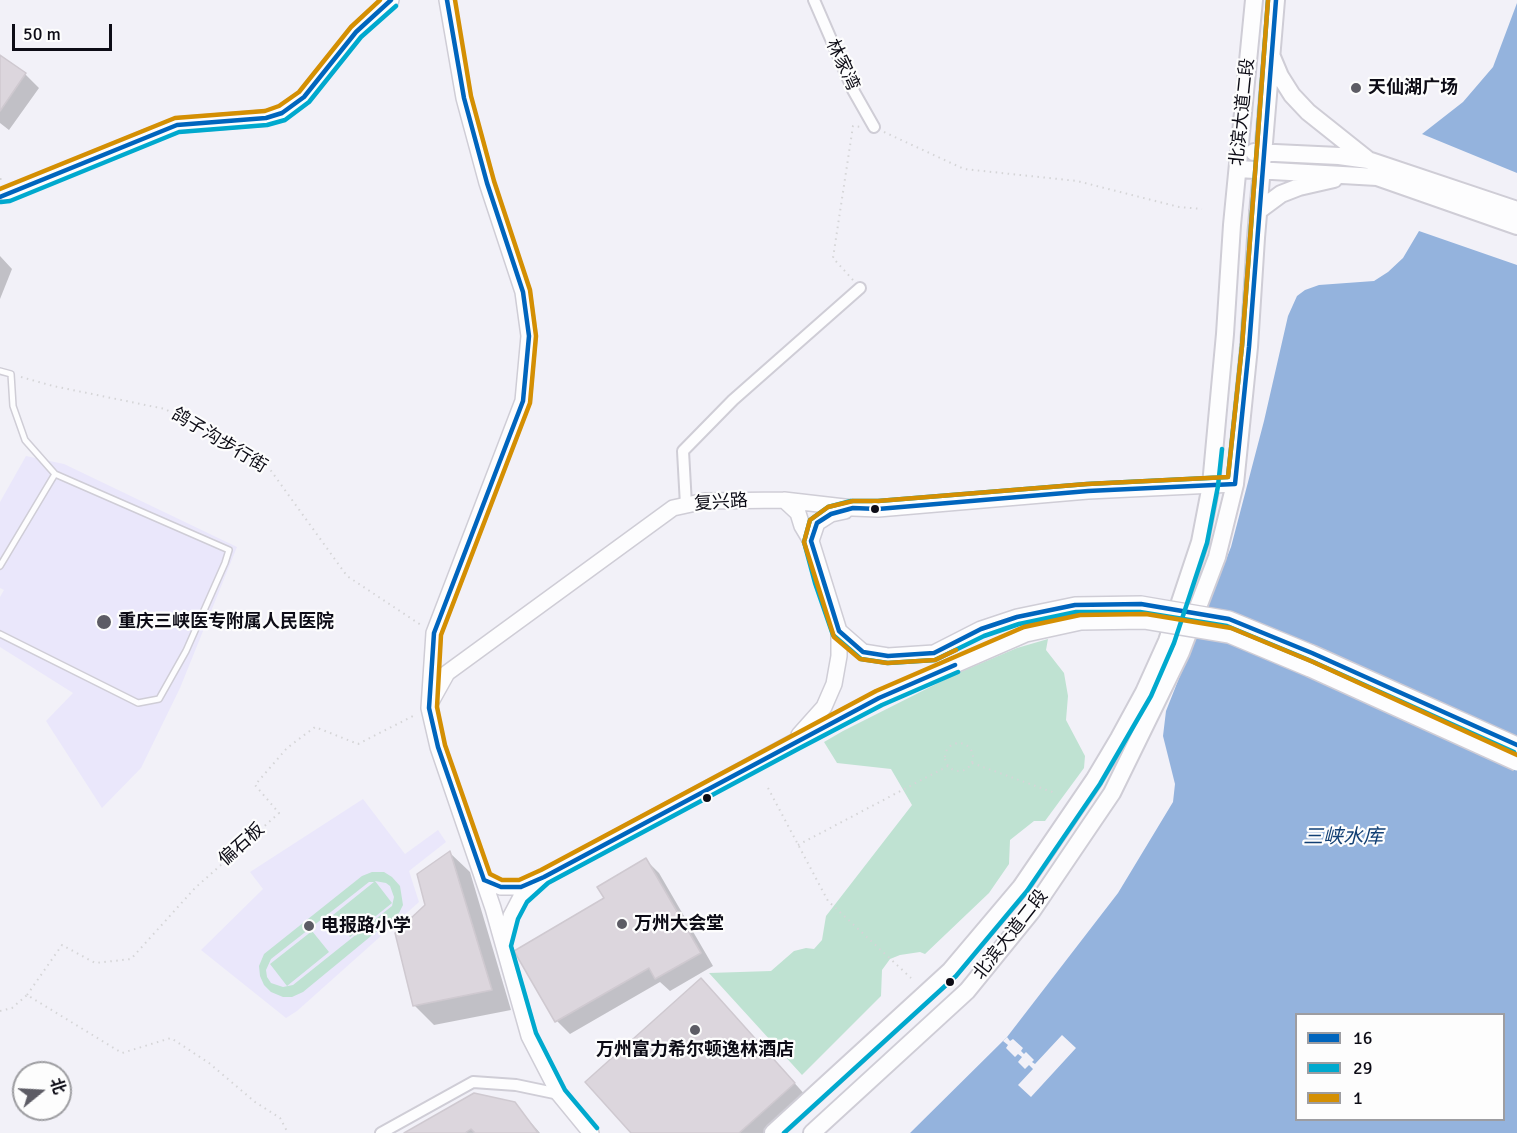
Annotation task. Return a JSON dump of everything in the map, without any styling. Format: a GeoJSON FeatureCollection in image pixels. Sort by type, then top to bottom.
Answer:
{"type":"FeatureCollection","features":[{"type":"Feature","properties":{"kind":"main road"},"geometry":{"type":"LineString","coordinates":[[3,184],[177,125],[266,118],[282,113],[304,97],[356,32],[391,0]]}},
{"type":"Feature","properties":{"kind":"main road"},"geometry":{"type":"LineString","coordinates":[[447,0],[464,98],[487,183],[523,292],[529,336],[523,400],[434,636],[429,708],[438,747],[484,880],[529,1035],[559,1094],[591,1133]]}},
{"type":"Feature","properties":{"kind":"main road","name":"北滨大道二段"},"geometry":{"type":"LineString","coordinates":[[773,1133],[950,971],[1021,887],[1094,780],[1144,692],[1167,641],[1200,542],[1211,485],[1232,225],[1254,0]]}},
{"type":"Feature","properties":{"kind":"main road","name":"北滨大道二段"},"geometry":{"type":"LineString","coordinates":[[813,1133],[967,991],[1032,911],[1112,793],[1181,652],[1217,557],[1235,484],[1249,346],[1276,0]]}},
{"type":"Feature","properties":{"kind":"main road"},"geometry":{"type":"LineString","coordinates":[[1271,55],[1292,95],[1308,112],[1375,161]]}},
{"type":"Feature","properties":{"kind":"main road"},"geometry":{"type":"LineString","coordinates":[[1239,152],[1340,156],[1375,161],[1517,210]]}},
{"type":"Feature","properties":{"kind":"main road"},"geometry":{"type":"LineString","coordinates":[[1238,169],[1358,174],[1392,181],[1517,226]]}},
{"type":"Feature","properties":{"kind":"main road"},"geometry":{"type":"LineString","coordinates":[[1258,211],[1281,194],[1299,187],[1358,174]]}},
{"type":"Feature","properties":{"kind":"main road","name":"复兴路"},"geometry":{"type":"LineString","coordinates":[[429,708],[447,673],[673,508],[705,501],[784,500],[878,509],[1088,491],[1235,484]]}},
{"type":"Feature","properties":{"kind":"main road"},"geometry":{"type":"LineString","coordinates":[[784,500],[798,513],[802,526],[811,541],[839,632],[839,656],[834,684],[824,706],[794,742]]}},
{"type":"Feature","properties":{"kind":"main road"},"geometry":{"type":"LineString","coordinates":[[811,541],[817,523],[831,514],[853,508]]}},
{"type":"Feature","properties":{"kind":"main road"},"geometry":{"type":"LineString","coordinates":[[839,632],[863,652],[888,656],[934,653],[981,629],[1017,617],[1075,605],[1142,604],[1229,619],[1312,653],[1517,745]]}},
{"type":"Feature","properties":{"kind":"main road"},"geometry":{"type":"LineString","coordinates":[[484,880],[501,887],[521,887],[544,877],[879,698],[1026,634],[1082,622],[1145,621],[1229,635],[1311,669],[1517,763]]}},
{"type":"Feature","properties":{"kind":"main road"},"geometry":{"type":"LineString","coordinates":[[434,636],[437,653],[444,660],[453,662],[471,654]]}},
{"type":"Feature","properties":{"kind":"main road"},"geometry":{"type":"LineString","coordinates":[[503,946],[511,916],[521,897],[544,877]]}},
{"type":"Feature","properties":{"kind":"street","name":"林家湾"},"geometry":{"type":"LineString","coordinates":[[814,0],[853,90],[874,127]]}},
{"type":"Feature","properties":{"kind":"street"},"geometry":{"type":"LineString","coordinates":[[686,505],[683,451],[733,400],[860,288]]}},
{"type":"Feature","properties":{"kind":"street"},"geometry":{"type":"LineString","coordinates":[[381,1133],[473,1082],[516,1085],[559,1094]]}},
{"type":"Feature","properties":{"kind":"lane"},"geometry":{"type":"LineString","coordinates":[[0,371],[11,374],[13,406],[25,440],[55,474],[229,550],[186,651],[159,699],[138,703],[0,634]]}},
{"type":"Feature","properties":{"kind":"lane"},"geometry":{"type":"LineString","coordinates":[[0,566],[55,474]]}},
{"type":"Feature","properties":{"kind":"path"},"geometry":{"type":"LineString","coordinates":[[860,288],[833,258],[853,126],[874,127],[964,169],[1077,181],[1179,207],[1202,209]]}},
{"type":"Feature","properties":{"kind":"path","name":"鸽子沟步行街"},"geometry":{"type":"LineString","coordinates":[[11,374],[53,386],[165,409],[269,468],[347,576],[434,636]]}},
{"type":"Feature","properties":{"kind":"path","name":"偏石板"},"geometry":{"type":"LineString","coordinates":[[0,1011],[12,1008],[27,995],[62,945],[95,963],[130,958],[195,888],[279,813],[255,785],[287,748],[315,727],[358,744],[429,708]]}},
{"type":"Feature","properties":{"kind":"path"},"geometry":{"type":"LineString","coordinates":[[959,743],[971,750],[973,757],[968,769],[954,770],[948,766],[945,759],[947,751],[952,746],[959,743]]}},
{"type":"Feature","properties":{"kind":"path"},"geometry":{"type":"LineString","coordinates":[[972,763],[1055,794]]}},
{"type":"Feature","properties":{"kind":"path"},"geometry":{"type":"LineString","coordinates":[[798,845],[948,766]]}},
{"type":"Feature","properties":{"kind":"path"},"geometry":{"type":"LineString","coordinates":[[768,788],[828,901],[911,978]]}},
{"type":"Feature","properties":{"kind":"path"},"geometry":{"type":"LineString","coordinates":[[27,995],[122,1053],[171,1038],[209,1064],[255,1102],[280,1118],[288,1133]]}},
{"type":"Feature","properties":{"kind":"shaded area","name":"重庆三峡医专附属人民医院"},"geometry":{"type":"Polygon","coordinates":[[[26,456],[64,464],[237,547],[180,688],[141,768],[102,808],[46,721],[73,693],[0,647],[0,597],[4,590],[0,588],[0,502],[26,456]]]}},
{"type":"Feature","properties":{"kind":"shaded area","name":"电报路小学"},"geometry":{"type":"Polygon","coordinates":[[[363,799],[405,854],[438,830],[446,842],[409,871],[419,902],[297,1011],[286,1018],[201,950],[263,889],[250,872],[363,799]]]}},
{"type":"Feature","properties":{"kind":"green space"},"geometry":{"type":"Polygon","coordinates":[[[1048,639],[1046,650],[1064,673],[1068,696],[1066,720],[1085,756],[1084,768],[1045,821],[1034,821],[1010,840],[1009,864],[989,893],[925,954],[920,952],[890,959],[882,970],[881,996],[802,1075],[709,973],[771,971],[794,951],[814,949],[822,940],[826,916],[912,805],[891,769],[837,763],[824,742],[958,673],[1017,648],[1048,639]]]}},
{"type":"Feature","properties":{"kind":"green space"},"geometry":{"type":"Polygon","coordinates":[[[372,872],[384,872],[392,877],[400,886],[403,905],[399,913],[303,992],[292,997],[283,997],[271,992],[264,985],[260,976],[259,966],[264,954],[362,876],[372,872]],[[375,881],[392,903],[350,937],[333,915],[374,882],[369,882],[271,959],[266,970],[271,983],[283,987],[293,985],[392,906],[394,897],[390,886],[375,881]]]}},
{"type":"Feature","properties":{"kind":"green space"},"geometry":{"type":"Polygon","coordinates":[[[312,931],[329,952],[287,986],[270,964],[312,931]]]}},
{"type":"Feature","properties":{"kind":"water"},"geometry":{"type":"Polygon","coordinates":[[[1517,3],[1517,173],[1422,134],[1463,102],[1493,67],[1517,3]]]}},
{"type":"Feature","properties":{"kind":"water","name":"三峡水库"},"geometry":{"type":"Polygon","coordinates":[[[1419,231],[1517,265],[1517,1133],[910,1133],[1007,1037],[1118,893],[1173,802],[1175,784],[1163,736],[1166,711],[1231,547],[1264,421],[1288,316],[1297,296],[1305,290],[1319,285],[1374,281],[1403,258],[1419,231]]]}},
{"type":"Feature","properties":{"kind":"pier"},"geometry":{"type":"Polygon","coordinates":[[[1062,1035],[1076,1048],[1031,1097],[1018,1085],[1033,1069],[1029,1065],[1025,1069],[1018,1062],[1022,1057],[1018,1054],[1015,1057],[1003,1041],[1007,1037],[1010,1041],[1013,1039],[1023,1048],[1021,1051],[1024,1054],[1026,1052],[1035,1064],[1062,1035]]]}},
{"type":"Feature","properties":{"kind":"building"},"geometry":{"type":"Polygon","coordinates":[[[0,55],[26,73],[0,111],[0,55]]]}},
{"type":"Feature","properties":{"kind":"building"},"geometry":{"type":"Polygon","coordinates":[[[450,851],[492,990],[413,1006],[395,933],[425,905],[417,874],[450,851]]]}},
{"type":"Feature","properties":{"kind":"building","name":"万州大会堂"},"geometry":{"type":"Polygon","coordinates":[[[646,858],[701,953],[655,979],[649,968],[555,1022],[514,951],[604,898],[597,887],[646,858]]]}},
{"type":"Feature","properties":{"kind":"building","name":"万州富力希尔顿逸林酒店"},"geometry":{"type":"Polygon","coordinates":[[[701,978],[795,1083],[739,1133],[631,1133],[585,1082],[701,978]]]}},
{"type":"Feature","properties":{"kind":"building"},"geometry":{"type":"Polygon","coordinates":[[[474,1093],[515,1102],[538,1133],[475,1133],[471,1129],[465,1133],[404,1133],[474,1093]]]}},
{"type":"Feature","properties":{"kind":"transit line","name":"1"},"geometry":{"type":"LineString","coordinates":[[0,189],[175,118],[265,111],[279,106],[299,92],[351,27],[380,0]]}},
{"type":"Feature","properties":{"kind":"transit line","name":"16"},"geometry":{"type":"LineString","coordinates":[[0,197],[177,125],[266,118],[282,113],[304,97],[356,32],[391,0]]}},
{"type":"Feature","properties":{"kind":"transit line","name":"16"},"geometry":{"type":"LineString","coordinates":[[447,0],[464,98],[487,183],[523,292],[529,336],[523,401],[434,633],[429,708],[438,747],[484,880]]}},
{"type":"Feature","properties":{"kind":"transit line","name":"1"},"geometry":{"type":"LineString","coordinates":[[455,0],[471,96],[494,181],[530,290],[536,336],[530,403],[441,635],[437,707],[445,745],[490,874],[502,880],[519,880],[876,691],[1024,627],[1080,615],[1146,614],[1231,628],[1313,662],[1517,755]]}},
{"type":"Feature","properties":{"kind":"transit line","name":"29"},"geometry":{"type":"LineString","coordinates":[[1268,0],[1242,346],[1228,477],[1087,484],[878,501],[851,501],[828,507],[810,520],[804,542],[815,583],[833,635],[861,659],[888,663],[935,660],[984,636],[1019,624],[1076,612],[1140,612],[1227,626],[1309,660],[1514,752]]}},
{"type":"Feature","properties":{"kind":"transit line","name":"1"},"geometry":{"type":"LineString","coordinates":[[956,650],[935,660],[887,663],[860,659],[834,637],[804,542],[810,520],[828,507],[853,501],[878,501],[1087,484],[1228,477],[1242,346],[1268,0]]}},
{"type":"Feature","properties":{"kind":"transit line","name":"16"},"geometry":{"type":"LineString","coordinates":[[1235,484],[1249,347],[1276,0]]}},
{"type":"Feature","properties":{"kind":"transit line","name":"29"},"geometry":{"type":"LineString","coordinates":[[1,202],[10,201],[179,132],[267,125],[285,120],[309,102],[361,37],[396,6]]}},
{"type":"Feature","properties":{"kind":"transit line","name":"29"},"geometry":{"type":"LineString","coordinates":[[784,1133],[956,976],[1027,891],[1100,784],[1151,696],[1174,643],[1207,543],[1218,486],[1222,449]]}},
{"type":"Feature","properties":{"kind":"transit line","name":"16"},"geometry":{"type":"LineString","coordinates":[[1235,484],[1088,491],[878,509],[853,508],[831,514],[817,523],[811,541],[839,631],[863,652],[888,656],[934,653],[981,629],[1017,617],[1075,605],[1141,604],[1229,619],[1312,653],[1517,745]]}},
{"type":"Feature","properties":{"kind":"transit line","name":"16"},"geometry":{"type":"LineString","coordinates":[[484,880],[501,887],[521,887],[544,877],[879,698],[955,665]]}},
{"type":"Feature","properties":{"kind":"transit line","name":"29"},"geometry":{"type":"LineString","coordinates":[[597,1128],[565,1090],[536,1033],[511,946],[518,919],[527,902],[548,883],[798,749],[882,705],[958,672]]}},
{"type":"Feature","properties":{"kind":"place","name":"天仙湖广场"},"geometry":{"type":"Point","coordinates":[1356,88]}},
{"type":"Feature","properties":{"kind":"place","name":"重庆三峡医专附属人民医院"},"geometry":{"type":"Point","coordinates":[104,622]}},
{"type":"Feature","properties":{"kind":"place","name":"万州大会堂"},"geometry":{"type":"Point","coordinates":[622,924]}},
{"type":"Feature","properties":{"kind":"place","name":"电报路小学"},"geometry":{"type":"Point","coordinates":[309,926]}},
{"type":"Feature","properties":{"kind":"place","name":"万州富力希尔顿逸林酒店"},"geometry":{"type":"Point","coordinates":[695,1030]}}]}
